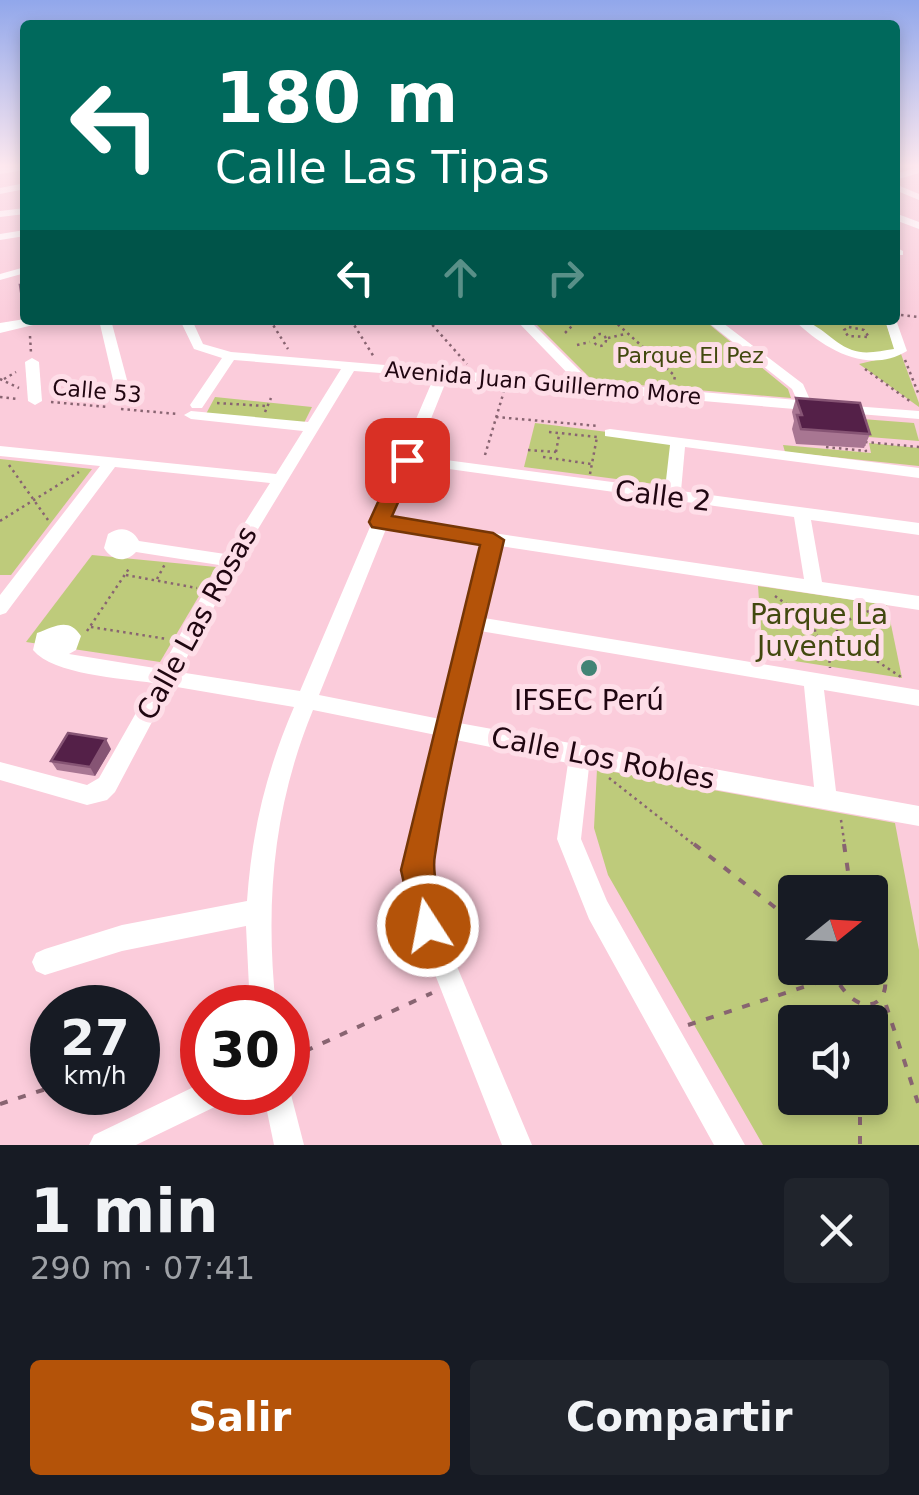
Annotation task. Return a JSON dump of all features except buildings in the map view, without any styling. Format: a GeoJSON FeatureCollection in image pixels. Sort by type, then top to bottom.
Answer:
{"type":"FeatureCollection","features":[{"type":"Feature","properties":{"kind":"street"},"geometry":{"type":"LineString","coordinates":[[107,325],[120,380],[118,398]]}},
{"type":"Feature","properties":{"kind":"street","name":"Avenida Juan Guillermo More"},"geometry":{"type":"LineString","coordinates":[[188,325],[198,346],[230,356],[806,406],[919,412]]}},
{"type":"Feature","properties":{"kind":"street"},"geometry":{"type":"LineString","coordinates":[[527,325],[588,387]]}},
{"type":"Feature","properties":{"kind":"street"},"geometry":{"type":"LineString","coordinates":[[718,325],[798,386],[806,406]]}},
{"type":"Feature","properties":{"kind":"street"},"geometry":{"type":"LineString","coordinates":[[807,325],[854,357],[868,359],[902,351],[895,325]]}},
{"type":"Feature","properties":{"kind":"street"},"geometry":{"type":"LineString","coordinates":[[230,356],[196,407],[312,427]]}},
{"type":"Feature","properties":{"kind":"street"},"geometry":{"type":"LineString","coordinates":[[32,362],[35,400]]}},
{"type":"Feature","properties":{"kind":"street","name":"Calle Las Rosas"},"geometry":{"type":"LineString","coordinates":[[0,771],[86,795],[99,793],[169,677],[278,479],[350,366]]}},
{"type":"Feature","properties":{"kind":"street"},"geometry":{"type":"LineString","coordinates":[[261,985],[256,912],[270,802],[304,700],[444,374]]}},
{"type":"Feature","properties":{"kind":"street"},"geometry":{"type":"LineString","coordinates":[[602,432],[919,473]]}},
{"type":"Feature","properties":{"kind":"street"},"geometry":{"type":"LineString","coordinates":[[672,497],[678,442]]}},
{"type":"Feature","properties":{"kind":"street"},"geometry":{"type":"LineString","coordinates":[[4,457],[104,461],[278,479]]}},
{"type":"Feature","properties":{"kind":"street","name":"Calle 2"},"geometry":{"type":"LineString","coordinates":[[407,460],[919,529]]}},
{"type":"Feature","properties":{"kind":"street"},"geometry":{"type":"LineString","coordinates":[[0,608],[58,534],[104,461]]}},
{"type":"Feature","properties":{"kind":"street"},"geometry":{"type":"LineString","coordinates":[[802,514],[818,588]]}},
{"type":"Feature","properties":{"kind":"street"},"geometry":{"type":"LineString","coordinates":[[379,522],[919,603]]}},
{"type":"Feature","properties":{"kind":"street"},"geometry":{"type":"LineString","coordinates":[[493,540],[417,870],[428,926],[517,1145]]}},
{"type":"Feature","properties":{"kind":"street"},"geometry":{"type":"LineString","coordinates":[[137,547],[230,561]]}},
{"type":"Feature","properties":{"kind":"street"},"geometry":{"type":"LineString","coordinates":[[0,586],[22,580]]}},
{"type":"Feature","properties":{"kind":"street"},"geometry":{"type":"LineString","coordinates":[[473,622],[918,698]]}},
{"type":"Feature","properties":{"kind":"street","name":"Calle Los Robles"},"geometry":{"type":"LineString","coordinates":[[61,657],[919,816]]}},
{"type":"Feature","properties":{"kind":"street"},"geometry":{"type":"LineString","coordinates":[[822,682],[832,801]]}},
{"type":"Feature","properties":{"kind":"street"},"geometry":{"type":"LineString","coordinates":[[580,756],[570,840],[598,910],[730,1145]]}},
{"type":"Feature","properties":{"kind":"street"},"geometry":{"type":"LineString","coordinates":[[45,962],[122,938],[256,912]]}},
{"type":"Feature","properties":{"kind":"street"},"geometry":{"type":"LineString","coordinates":[[104,1145],[180,1109]]}},
{"type":"Feature","properties":{"kind":"street"},"geometry":{"type":"LineString","coordinates":[[283,1115],[290,1145]]}},
{"type":"Feature","properties":{"kind":"path"},"geometry":{"type":"LineString","coordinates":[[32,362],[33,325]]}},
{"type":"Feature","properties":{"kind":"path"},"geometry":{"type":"LineString","coordinates":[[273,325],[295,360]]}},
{"type":"Feature","properties":{"kind":"path"},"geometry":{"type":"LineString","coordinates":[[354,325],[380,368]]}},
{"type":"Feature","properties":{"kind":"path"},"geometry":{"type":"LineString","coordinates":[[432,325],[477,377]]}},
{"type":"Feature","properties":{"kind":"path"},"geometry":{"type":"LineString","coordinates":[[564,333],[573,325]]}},
{"type":"Feature","properties":{"kind":"path"},"geometry":{"type":"LineString","coordinates":[[619,325],[675,376],[670,394]]}},
{"type":"Feature","properties":{"kind":"path"},"geometry":{"type":"LineString","coordinates":[[846,325],[849,328]]}},
{"type":"Feature","properties":{"kind":"path"},"geometry":{"type":"LineString","coordinates":[[593,342],[596,336],[628,334]]}},
{"type":"Feature","properties":{"kind":"path"},"geometry":{"type":"LineString","coordinates":[[577,345],[604,344],[607,338]]}},
{"type":"Feature","properties":{"kind":"path"},"geometry":{"type":"LineString","coordinates":[[902,351],[919,396]]}},
{"type":"Feature","properties":{"kind":"path"},"geometry":{"type":"LineString","coordinates":[[854,357],[919,412]]}},
{"type":"Feature","properties":{"kind":"path"},"geometry":{"type":"LineString","coordinates":[[0,379],[6,381],[0,385]]}},
{"type":"Feature","properties":{"kind":"path"},"geometry":{"type":"LineString","coordinates":[[480,470],[508,380]]}},
{"type":"Feature","properties":{"kind":"path","name":"Calle 53"},"geometry":{"type":"LineString","coordinates":[[0,397],[196,407],[266,406]]}},
{"type":"Feature","properties":{"kind":"path"},"geometry":{"type":"LineString","coordinates":[[264,413],[270,398]]}},
{"type":"Feature","properties":{"kind":"path"},"geometry":{"type":"LineString","coordinates":[[550,432],[602,432],[587,486]]}},
{"type":"Feature","properties":{"kind":"path"},"geometry":{"type":"LineString","coordinates":[[554,459],[560,434]]}},
{"type":"Feature","properties":{"kind":"path"},"geometry":{"type":"LineString","coordinates":[[866,451],[863,442],[919,447]]}},
{"type":"Feature","properties":{"kind":"path"},"geometry":{"type":"LineString","coordinates":[[528,450],[556,452]]}},
{"type":"Feature","properties":{"kind":"path"},"geometry":{"type":"LineString","coordinates":[[4,457],[58,534]]}},
{"type":"Feature","properties":{"kind":"path"},"geometry":{"type":"LineString","coordinates":[[543,457],[592,464]]}},
{"type":"Feature","properties":{"kind":"path"},"geometry":{"type":"LineString","coordinates":[[0,521],[104,461]]}},
{"type":"Feature","properties":{"kind":"path"},"geometry":{"type":"LineString","coordinates":[[61,657],[90,627],[125,575],[137,547]]}},
{"type":"Feature","properties":{"kind":"path"},"geometry":{"type":"LineString","coordinates":[[156,580],[173,552]]}},
{"type":"Feature","properties":{"kind":"path"},"geometry":{"type":"LineString","coordinates":[[125,575],[214,590]]}},
{"type":"Feature","properties":{"kind":"path"},"geometry":{"type":"LineString","coordinates":[[750,578],[814,624],[818,635]]}},
{"type":"Feature","properties":{"kind":"path"},"geometry":{"type":"LineString","coordinates":[[818,588],[828,621],[836,626],[839,636],[913,685],[918,698]]}},
{"type":"Feature","properties":{"kind":"path"},"geometry":{"type":"LineString","coordinates":[[836,626],[892,600]]}},
{"type":"Feature","properties":{"kind":"path"},"geometry":{"type":"LineString","coordinates":[[814,624],[828,621]]}},
{"type":"Feature","properties":{"kind":"path"},"geometry":{"type":"LineString","coordinates":[[90,627],[187,642]]}},
{"type":"Feature","properties":{"kind":"path"},"geometry":{"type":"LineString","coordinates":[[768,672],[769,652],[818,635],[828,639],[839,636]]}},
{"type":"Feature","properties":{"kind":"path"},"geometry":{"type":"LineString","coordinates":[[822,682],[828,639]]}},
{"type":"Feature","properties":{"kind":"path"},"geometry":{"type":"LineString","coordinates":[[580,756],[778,910]]}},
{"type":"Feature","properties":{"kind":"path"},"geometry":{"type":"LineString","coordinates":[[832,801],[847,875]]}},
{"type":"Feature","properties":{"kind":"path"},"geometry":{"type":"LineString","coordinates":[[888,966],[892,970]]}},
{"type":"Feature","properties":{"kind":"path"},"geometry":{"type":"LineString","coordinates":[[310,1048],[451,984]]}},
{"type":"Feature","properties":{"kind":"path"},"geometry":{"type":"LineString","coordinates":[[666,1032],[810,985]]}},
{"type":"Feature","properties":{"kind":"path"},"geometry":{"type":"LineString","coordinates":[[839,985],[860,1004],[886,1004],[892,998]]}},
{"type":"Feature","properties":{"kind":"path"},"geometry":{"type":"LineString","coordinates":[[886,1004],[919,1106]]}},
{"type":"Feature","properties":{"kind":"path"},"geometry":{"type":"LineString","coordinates":[[0,1104],[30,1094]]}},
{"type":"Feature","properties":{"kind":"path"},"geometry":{"type":"LineString","coordinates":[[860,1115],[860,1145]]}},
{"type":"Feature","properties":{"kind":"green space","name":"Parque El Pez"},"geometry":{"type":"Polygon","coordinates":[[[537,325],[710,325],[788,389],[791,398],[593,381],[537,325]]]}},
{"type":"Feature","properties":{"kind":"green space"},"geometry":{"type":"Polygon","coordinates":[[[810,325],[887,325],[895,350],[856,356],[810,325]]]}},
{"type":"Feature","properties":{"kind":"green space"},"geometry":{"type":"Polygon","coordinates":[[[901,354],[919,403],[919,407],[859,364],[901,354]]]}},
{"type":"Feature","properties":{"kind":"green space"},"geometry":{"type":"Polygon","coordinates":[[[215,397],[312,407],[304,423],[206,414],[215,397]]]}},
{"type":"Feature","properties":{"kind":"green space"},"geometry":{"type":"Polygon","coordinates":[[[862,419],[914,423],[919,441],[869,437],[862,419]]]}},
{"type":"Feature","properties":{"kind":"green space"},"geometry":{"type":"Polygon","coordinates":[[[535,423],[672,440],[670,486],[524,467],[535,423]]]}},
{"type":"Feature","properties":{"kind":"green space"},"geometry":{"type":"Polygon","coordinates":[[[869,443],[919,448],[919,466],[785,452],[783,445],[871,453],[869,443]]]}},
{"type":"Feature","properties":{"kind":"green space"},"geometry":{"type":"Polygon","coordinates":[[[0,459],[92,469],[11,575],[0,575],[0,459]]]}},
{"type":"Feature","properties":{"kind":"green space"},"geometry":{"type":"Polygon","coordinates":[[[92,555],[216,567],[160,662],[26,642],[92,555]]]}},
{"type":"Feature","properties":{"kind":"green space","name":"Parque La Juventud"},"geometry":{"type":"Polygon","coordinates":[[[758,586],[887,605],[902,678],[763,656],[758,586]]]}},
{"type":"Feature","properties":{"kind":"green space"},"geometry":{"type":"Polygon","coordinates":[[[597,769],[895,823],[919,950],[919,1145],[763,1145],[608,875],[594,828],[597,769]]]}},
{"type":"Feature","properties":{"kind":"place","name":"IFSEC Perú"},"geometry":{"type":"Point","coordinates":[589,668]}},
{"type":"Feature","properties":{"kind":"route"},"geometry":{"type":"LineString","coordinates":[[407,460],[379,522],[493,540],[425,822],[417,870],[428,926]]}}]}
